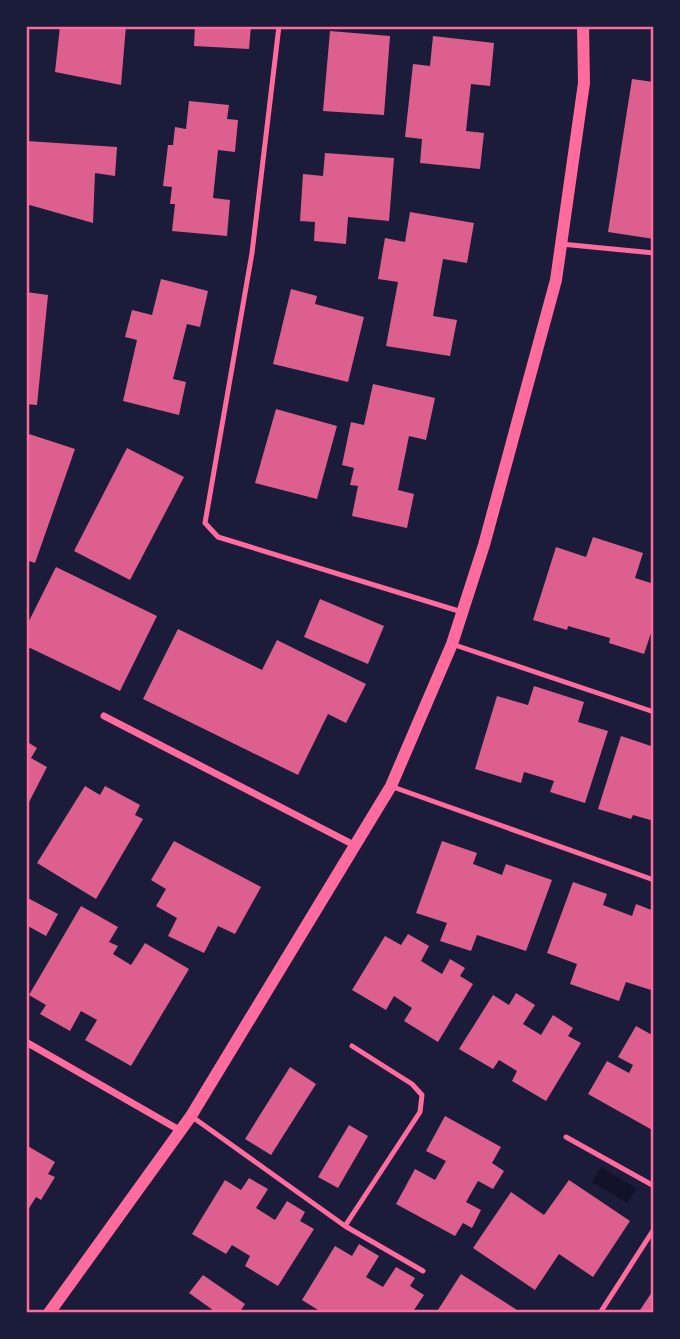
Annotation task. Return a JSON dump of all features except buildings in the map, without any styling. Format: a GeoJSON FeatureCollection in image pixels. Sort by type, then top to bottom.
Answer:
{"type":"FeatureCollection","features":[{"type":"Feature","properties":{"kind":"street"},"geometry":{"type":"LineString","coordinates":[[49,1313],[191,1116],[356,846],[391,786],[452,644],[484,545],[553,293],[584,83],[583,26]]}},
{"type":"Feature","properties":{"kind":"street"},"geometry":{"type":"LineString","coordinates":[[104,716],[356,846]]}},
{"type":"Feature","properties":{"kind":"street"},"geometry":{"type":"LineString","coordinates":[[26,1042],[181,1131]]}},
{"type":"Feature","properties":{"kind":"lane"},"geometry":{"type":"LineString","coordinates":[[279,26],[252,253],[205,523],[218,537],[462,612]]}},
{"type":"Feature","properties":{"kind":"lane"},"geometry":{"type":"LineString","coordinates":[[561,243],[654,253]]}},
{"type":"Feature","properties":{"kind":"lane"},"geometry":{"type":"LineString","coordinates":[[452,644],[654,712]]}},
{"type":"Feature","properties":{"kind":"lane"},"geometry":{"type":"LineString","coordinates":[[391,786],[654,880]]}},
{"type":"Feature","properties":{"kind":"lane"},"geometry":{"type":"LineString","coordinates":[[345,1226],[420,1112],[422,1096],[412,1084],[352,1046]]}},
{"type":"Feature","properties":{"kind":"lane"},"geometry":{"type":"LineString","coordinates":[[191,1116],[345,1226],[423,1271]]}},
{"type":"Feature","properties":{"kind":"lane"},"geometry":{"type":"LineString","coordinates":[[566,1137],[654,1186]]}},
{"type":"Feature","properties":{"kind":"lane"},"geometry":{"type":"LineString","coordinates":[[600,1313],[654,1229]]}},
{"type":"Feature","properties":{"kind":"shaded area"},"geometry":{"type":"Polygon","coordinates":[[[601,1167],[637,1189],[627,1203],[592,1182],[601,1167]]]}}]}
